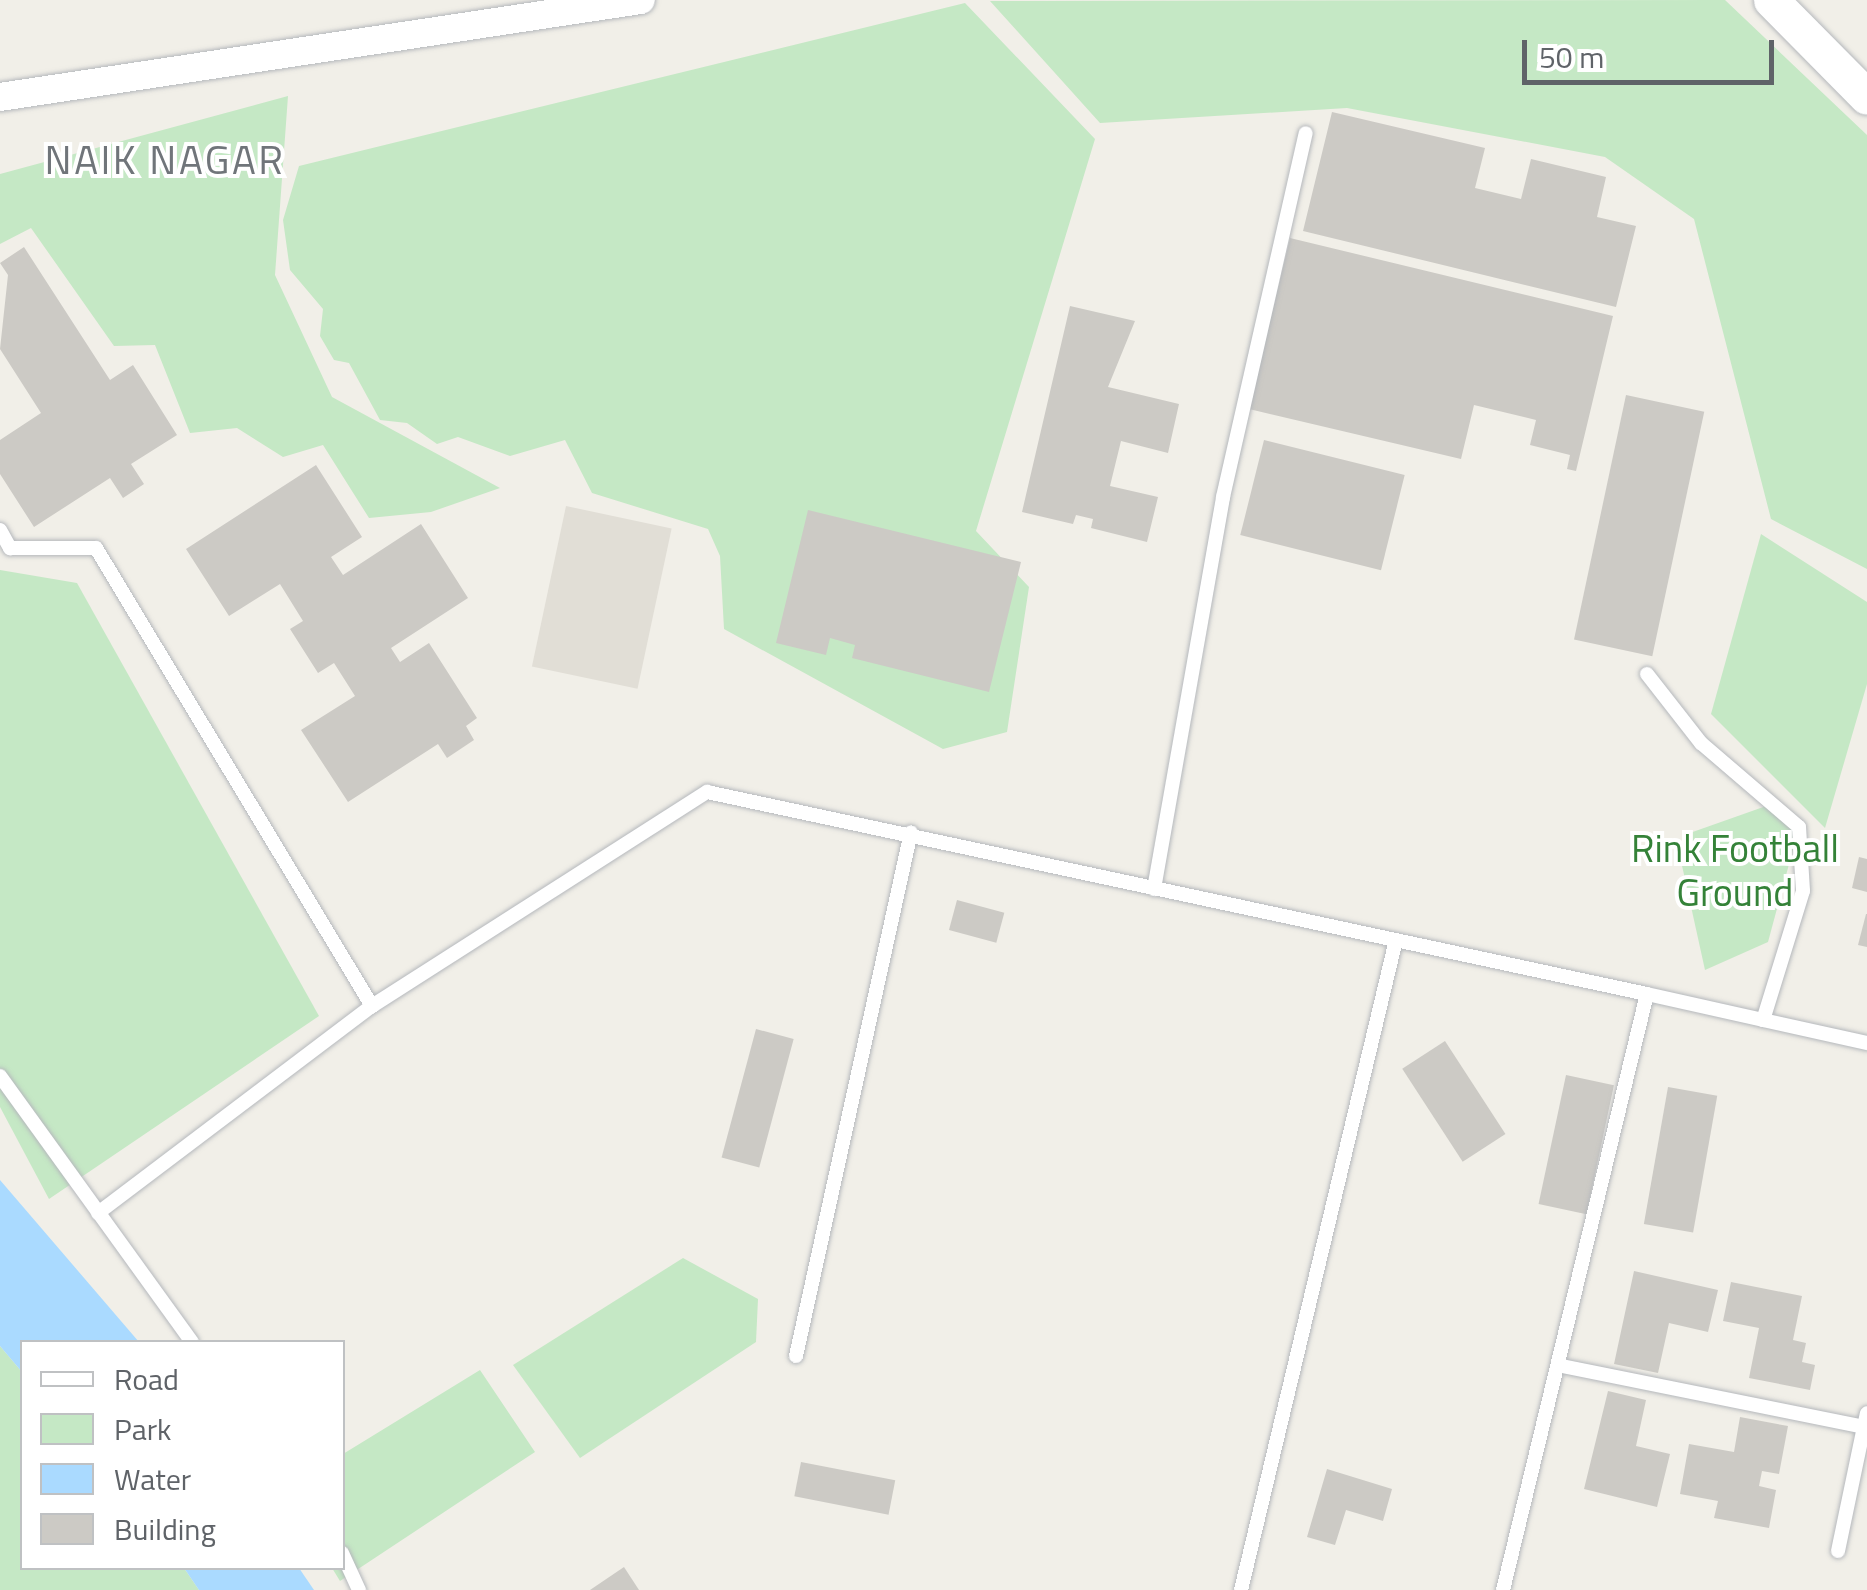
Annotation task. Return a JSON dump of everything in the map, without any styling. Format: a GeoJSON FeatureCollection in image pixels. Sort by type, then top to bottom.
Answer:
{"type":"FeatureCollection","features":[{"type":"Feature","properties":{"kind":"street"},"geometry":{"type":"LineString","coordinates":[[0,97],[641,0]]}},
{"type":"Feature","properties":{"kind":"street"},"geometry":{"type":"LineString","coordinates":[[1771,0],[1867,97]]}},
{"type":"Feature","properties":{"kind":"lane"},"geometry":{"type":"LineString","coordinates":[[1154,889],[1223,497],[1306,133]]}},
{"type":"Feature","properties":{"kind":"lane"},"geometry":{"type":"LineString","coordinates":[[0,530],[10,548],[96,548],[372,1006]]}},
{"type":"Feature","properties":{"kind":"lane"},"geometry":{"type":"LineString","coordinates":[[1646,674],[1701,743],[1799,827],[1802,892],[1763,1020]]}},
{"type":"Feature","properties":{"kind":"lane"},"geometry":{"type":"LineString","coordinates":[[98,1212],[372,1006],[707,792],[911,832],[1154,889],[1867,1043]]}},
{"type":"Feature","properties":{"kind":"lane"},"geometry":{"type":"LineString","coordinates":[[796,1356],[911,832]]}},
{"type":"Feature","properties":{"kind":"lane"},"geometry":{"type":"LineString","coordinates":[[1241,1590],[1396,940]]}},
{"type":"Feature","properties":{"kind":"lane"},"geometry":{"type":"LineString","coordinates":[[1503,1590],[1562,1366],[1647,994]]}},
{"type":"Feature","properties":{"kind":"lane"},"geometry":{"type":"LineString","coordinates":[[0,1076],[191,1340]]}},
{"type":"Feature","properties":{"kind":"lane"},"geometry":{"type":"LineString","coordinates":[[1562,1366],[1865,1420],[1838,1552]]}},
{"type":"Feature","properties":{"kind":"lane"},"geometry":{"type":"LineString","coordinates":[[345,1560],[359,1590]]}},
{"type":"Feature","properties":{"kind":"shaded area"},"geometry":{"type":"Polygon","coordinates":[[[566,506],[672,528],[638,689],[532,666],[566,506]]]}},
{"type":"Feature","properties":{"kind":"green space"},"geometry":{"type":"Polygon","coordinates":[[[1725,0],[1867,135],[1867,569],[1771,519],[1694,219],[1605,157],[1347,108],[1100,123],[990,1],[1725,0]]]}},
{"type":"Feature","properties":{"kind":"green space"},"geometry":{"type":"Polygon","coordinates":[[[965,3],[1095,139],[976,531],[1029,587],[1007,732],[943,749],[724,629],[720,556],[708,529],[592,493],[565,440],[510,456],[458,437],[437,444],[407,423],[380,420],[349,363],[334,360],[320,336],[323,309],[290,270],[283,220],[299,166],[965,3]]]}},
{"type":"Feature","properties":{"kind":"green space"},"geometry":{"type":"Polygon","coordinates":[[[288,96],[275,275],[332,397],[500,488],[431,512],[369,518],[323,445],[283,457],[237,428],[190,433],[155,345],[114,346],[31,228],[0,244],[0,174],[288,96]]]}},
{"type":"Feature","properties":{"kind":"green space"},"geometry":{"type":"Polygon","coordinates":[[[1761,534],[1867,602],[1867,684],[1825,828],[1711,714],[1761,534]]]}},
{"type":"Feature","properties":{"kind":"green space"},"geometry":{"type":"Polygon","coordinates":[[[0,570],[77,583],[319,1016],[49,1199],[0,1107],[0,570]]]}},
{"type":"Feature","properties":{"kind":"green space","name":"Rink Football Ground"},"geometry":{"type":"Polygon","coordinates":[[[1769,805],[1799,827],[1768,942],[1705,970],[1679,852],[1687,834],[1769,805]]]}},
{"type":"Feature","properties":{"kind":"green space"},"geometry":{"type":"Polygon","coordinates":[[[683,1258],[758,1299],[756,1342],[580,1458],[513,1365],[683,1258]]]}},
{"type":"Feature","properties":{"kind":"green space"},"geometry":{"type":"Polygon","coordinates":[[[0,1346],[20,1370],[20,1570],[185,1570],[199,1590],[0,1590],[0,1346]]]}},
{"type":"Feature","properties":{"kind":"green space"},"geometry":{"type":"Polygon","coordinates":[[[480,1370],[535,1452],[340,1581],[333,1570],[345,1570],[345,1453],[480,1370]]]}},
{"type":"Feature","properties":{"kind":"water"},"geometry":{"type":"Polygon","coordinates":[[[0,1180],[137,1340],[20,1340],[20,1370],[0,1346],[0,1180]]]}},
{"type":"Feature","properties":{"kind":"water"},"geometry":{"type":"Polygon","coordinates":[[[185,1570],[300,1570],[314,1590],[199,1590],[185,1570]]]}},
{"type":"Feature","properties":{"kind":"building"},"geometry":{"type":"Polygon","coordinates":[[[1332,112],[1485,148],[1475,188],[1521,199],[1531,159],[1606,177],[1597,217],[1636,226],[1616,307],[1303,231],[1332,112]]]}},
{"type":"Feature","properties":{"kind":"building"},"geometry":{"type":"Polygon","coordinates":[[[1290,238],[1613,316],[1576,471],[1567,469],[1570,455],[1530,445],[1536,420],[1474,405],[1461,459],[1249,409],[1290,238]]]}},
{"type":"Feature","properties":{"kind":"building"},"geometry":{"type":"Polygon","coordinates":[[[24,247],[110,380],[133,365],[177,435],[131,464],[144,484],[123,498],[110,478],[34,527],[0,474],[0,440],[41,413],[0,349],[8,275],[0,263],[24,247]]]}},
{"type":"Feature","properties":{"kind":"building"},"geometry":{"type":"Polygon","coordinates":[[[1070,306],[1135,321],[1108,387],[1179,404],[1168,453],[1121,441],[1110,486],[1158,497],[1147,542],[1091,528],[1093,519],[1076,515],[1073,524],[1022,512],[1070,306]]]}},
{"type":"Feature","properties":{"kind":"building"},"geometry":{"type":"Polygon","coordinates":[[[1626,395],[1704,412],[1652,656],[1574,640],[1626,395]]]}},
{"type":"Feature","properties":{"kind":"building"},"geometry":{"type":"Polygon","coordinates":[[[1264,440],[1405,475],[1381,570],[1240,535],[1264,440]]]}},
{"type":"Feature","properties":{"kind":"building"},"geometry":{"type":"Polygon","coordinates":[[[316,465],[362,537],[331,557],[343,575],[421,524],[468,598],[391,648],[400,662],[429,643],[477,718],[466,726],[474,740],[447,758],[438,744],[348,802],[301,730],[355,696],[334,663],[318,673],[290,629],[303,621],[280,584],[229,616],[186,549],[316,465]]]}},
{"type":"Feature","properties":{"kind":"building"},"geometry":{"type":"Polygon","coordinates":[[[808,510],[1021,562],[989,692],[852,658],[855,645],[830,638],[826,655],[776,643],[808,510]]]}},
{"type":"Feature","properties":{"kind":"building"},"geometry":{"type":"Polygon","coordinates":[[[1859,857],[1867,859],[1867,892],[1852,888],[1859,857]]]}},
{"type":"Feature","properties":{"kind":"building"},"geometry":{"type":"Polygon","coordinates":[[[957,900],[1004,913],[996,943],[949,930],[957,900]]]}},
{"type":"Feature","properties":{"kind":"building"},"geometry":{"type":"Polygon","coordinates":[[[1867,914],[1867,947],[1858,945],[1867,914]]]}},
{"type":"Feature","properties":{"kind":"building"},"geometry":{"type":"Polygon","coordinates":[[[756,1029],[794,1039],[759,1168],[722,1157],[756,1029]]]}},
{"type":"Feature","properties":{"kind":"building"},"geometry":{"type":"Polygon","coordinates":[[[1445,1041],[1505,1134],[1463,1162],[1402,1069],[1445,1041]]]}},
{"type":"Feature","properties":{"kind":"building"},"geometry":{"type":"Polygon","coordinates":[[[1566,1075],[1614,1085],[1586,1214],[1539,1204],[1566,1075]]]}},
{"type":"Feature","properties":{"kind":"building"},"geometry":{"type":"Polygon","coordinates":[[[1668,1087],[1717,1096],[1693,1233],[1644,1224],[1668,1087]]]}},
{"type":"Feature","properties":{"kind":"building"},"geometry":{"type":"Polygon","coordinates":[[[1634,1271],[1718,1290],[1708,1332],[1669,1323],[1658,1373],[1614,1364],[1634,1271]]]}},
{"type":"Feature","properties":{"kind":"building"},"geometry":{"type":"Polygon","coordinates":[[[1731,1282],[1802,1296],[1793,1340],[1806,1343],[1802,1362],[1815,1365],[1810,1390],[1749,1378],[1759,1328],[1723,1321],[1731,1282]]]}},
{"type":"Feature","properties":{"kind":"building"},"geometry":{"type":"Polygon","coordinates":[[[1608,1391],[1646,1400],[1636,1446],[1670,1454],[1657,1507],[1584,1489],[1608,1391]]]}},
{"type":"Feature","properties":{"kind":"building"},"geometry":{"type":"Polygon","coordinates":[[[1740,1417],[1788,1426],[1779,1474],[1762,1471],[1759,1486],[1776,1490],[1769,1528],[1714,1518],[1718,1501],[1680,1494],[1689,1444],[1734,1452],[1740,1417]]]}},
{"type":"Feature","properties":{"kind":"building"},"geometry":{"type":"Polygon","coordinates":[[[801,1462],[895,1480],[889,1515],[794,1496],[801,1462]]]}},
{"type":"Feature","properties":{"kind":"building"},"geometry":{"type":"Polygon","coordinates":[[[1327,1469],[1392,1489],[1383,1521],[1346,1510],[1335,1545],[1307,1537],[1327,1469]]]}},
{"type":"Feature","properties":{"kind":"building"},"geometry":{"type":"Polygon","coordinates":[[[624,1567],[639,1590],[590,1590],[624,1567]]]}},
{"type":"Feature","properties":{"kind":"district","name":"NAIK NAGAR"},"geometry":{"type":"Point","coordinates":[165,160]}}]}
